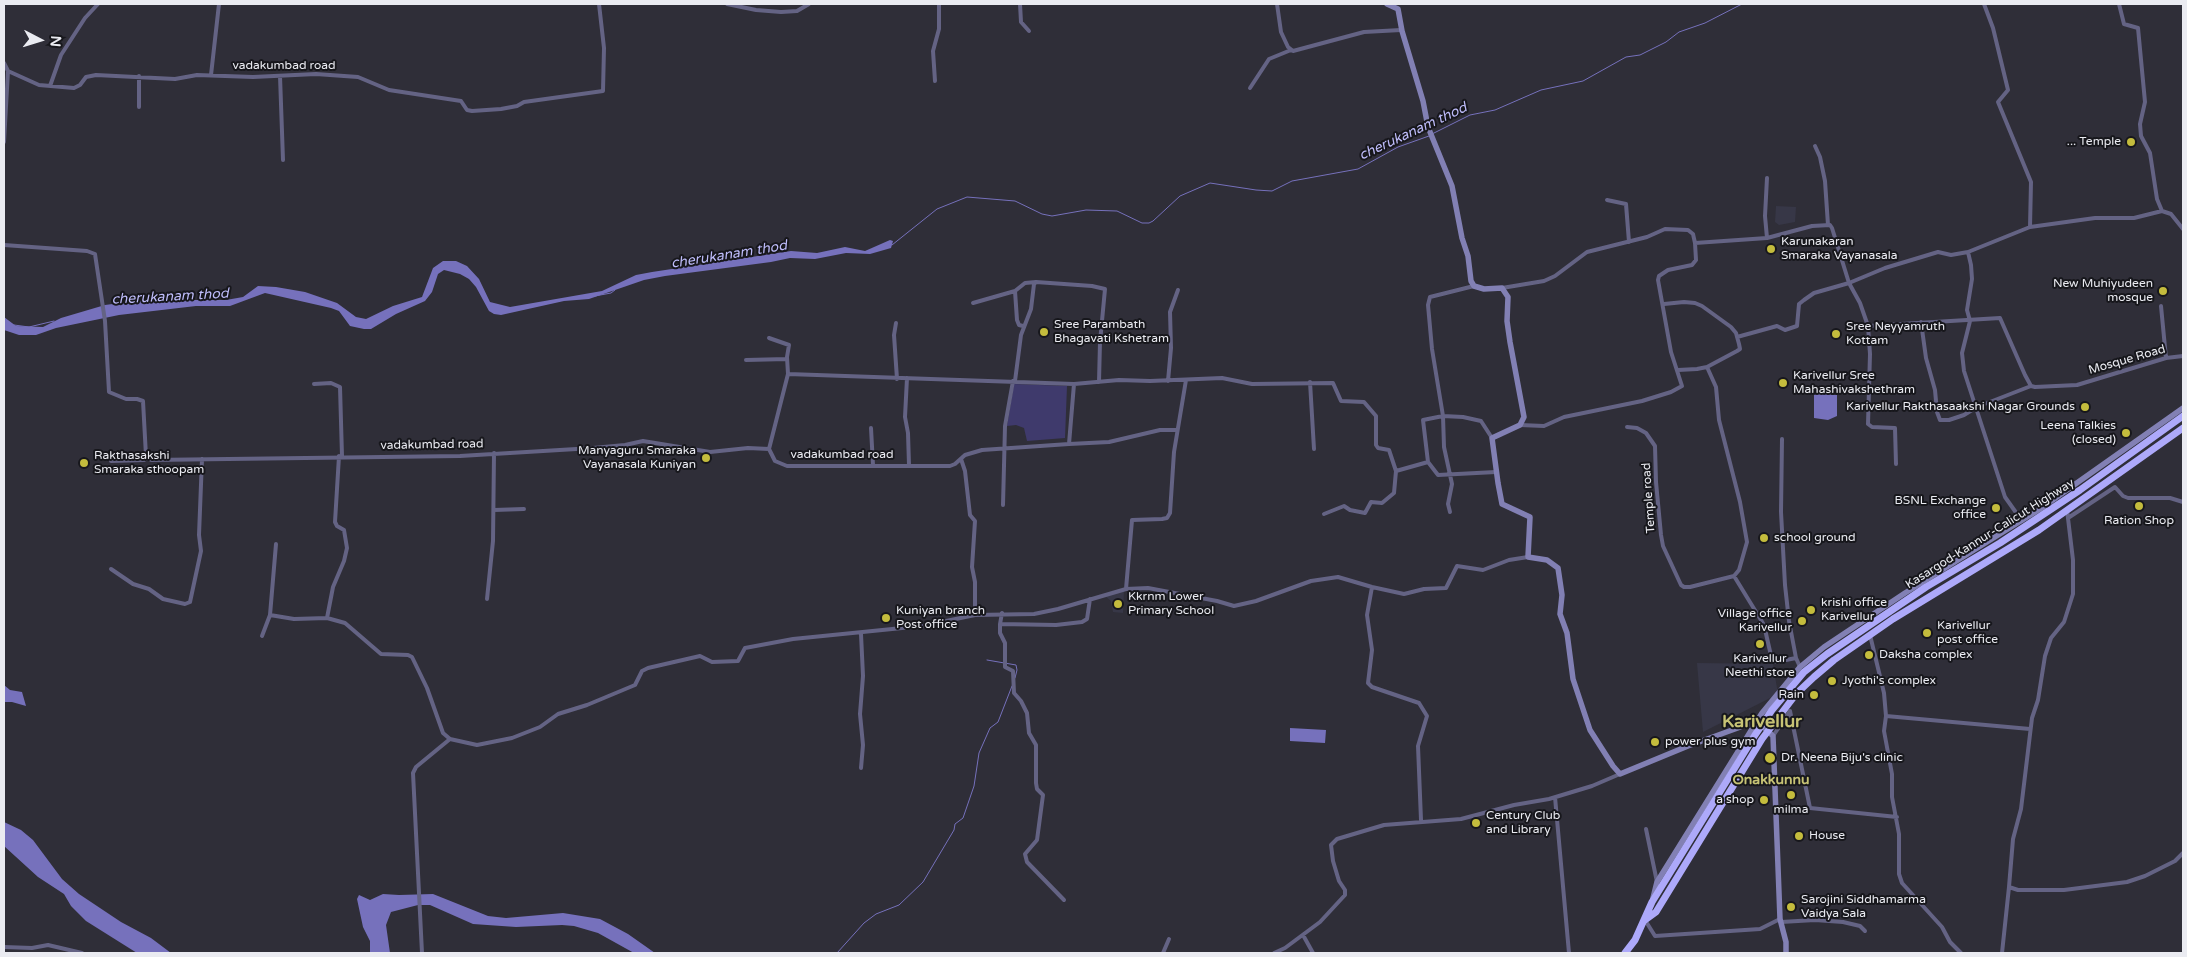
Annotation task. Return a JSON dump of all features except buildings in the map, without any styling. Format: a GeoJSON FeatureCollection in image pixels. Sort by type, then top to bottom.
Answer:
{"type":"FeatureCollection","features":[{"type":"Feature","properties":{"kind":"highway","name":"Kasargod-Kannur-Calicut Highway"},"geometry":{"type":"LineString","coordinates":[[1625,953],[1645,920],[1652,902],[1755,735],[1804,672],[1827,654],[1926,587],[2000,544],[2045,510],[2159,435],[2183,416]]}},
{"type":"Feature","properties":{"kind":"highway","name":"Kasargod-Kannur-Calicut Highway"},"geometry":{"type":"LineString","coordinates":[[1645,920],[1656,912],[1762,739],[1796,694],[1814,677],[1870,635],[2067,514],[2183,428]]}},
{"type":"Feature","properties":{"kind":"street"},"geometry":{"type":"LineString","coordinates":[[50,86],[61,55],[85,18],[98,4]]}},
{"type":"Feature","properties":{"kind":"street"},"geometry":{"type":"LineString","coordinates":[[211,75],[219,4]]}},
{"type":"Feature","properties":{"kind":"street","name":"vadakumbad road"},"geometry":{"type":"LineString","coordinates":[[8,71],[39,85],[74,88],[84,81],[86,77],[96,75],[175,79],[197,75],[280,76],[316,74],[358,77],[389,90],[461,101],[467,110],[509,108],[524,102],[603,91],[604,48],[599,4]]}},
{"type":"Feature","properties":{"kind":"street"},"geometry":{"type":"LineString","coordinates":[[727,4],[756,10],[781,12],[797,11],[809,4]]}},
{"type":"Feature","properties":{"kind":"street"},"geometry":{"type":"LineString","coordinates":[[935,81],[933,51],[940,29],[939,4]]}},
{"type":"Feature","properties":{"kind":"street"},"geometry":{"type":"LineString","coordinates":[[1020,4],[1022,22],[1029,31]]}},
{"type":"Feature","properties":{"kind":"street"},"geometry":{"type":"LineString","coordinates":[[1277,4],[1281,32],[1291,50]]}},
{"type":"Feature","properties":{"kind":"street"},"geometry":{"type":"LineString","coordinates":[[1387,4],[1398,9],[1401,30],[1423,101],[1428,127],[1452,186],[1462,238],[1468,256],[1470,281],[1474,286]]}},
{"type":"Feature","properties":{"kind":"street"},"geometry":{"type":"LineString","coordinates":[[1984,4],[1993,28],[2008,90],[1998,102],[2031,182],[2030,227]]}},
{"type":"Feature","properties":{"kind":"street"},"geometry":{"type":"LineString","coordinates":[[2119,4],[2124,24],[2138,28],[2145,102],[2140,124],[2141,136],[2150,153],[2157,199],[2162,211]]}},
{"type":"Feature","properties":{"kind":"street"},"geometry":{"type":"LineString","coordinates":[[1250,88],[1270,59],[1291,50],[1309,48],[1364,32],[1401,30]]}},
{"type":"Feature","properties":{"kind":"street"},"geometry":{"type":"LineString","coordinates":[[4,63],[8,71],[4,142]]}},
{"type":"Feature","properties":{"kind":"street"},"geometry":{"type":"LineString","coordinates":[[139,76],[139,107]]}},
{"type":"Feature","properties":{"kind":"street"},"geometry":{"type":"LineString","coordinates":[[280,76],[283,160]]}},
{"type":"Feature","properties":{"kind":"street"},"geometry":{"type":"LineString","coordinates":[[1815,146],[1820,157],[1825,181],[1828,225],[1832,228],[1849,283],[1862,308],[1868,326],[1870,354],[1868,424],[1872,427],[1895,428],[1896,464]]}},
{"type":"Feature","properties":{"kind":"street"},"geometry":{"type":"LineString","coordinates":[[1767,178],[1765,216],[1767,238]]}},
{"type":"Feature","properties":{"kind":"street"},"geometry":{"type":"LineString","coordinates":[[1607,200],[1626,204],[1629,242]]}},
{"type":"Feature","properties":{"kind":"street"},"geometry":{"type":"LineString","coordinates":[[1737,337],[1760,329],[1778,326],[1785,330],[1797,326],[1800,304],[1810,296],[1885,268],[1938,252],[1951,255],[1968,252],[2030,227],[2095,218],[2134,218],[2162,211],[2171,214],[2183,230]]}},
{"type":"Feature","properties":{"kind":"street"},"geometry":{"type":"LineString","coordinates":[[1695,243],[1767,238],[1812,226],[1828,225]]}},
{"type":"Feature","properties":{"kind":"street"},"geometry":{"type":"LineString","coordinates":[[1450,512],[1448,504],[1452,484],[1444,447],[1443,416],[1432,349],[1428,305],[1430,297],[1474,286],[1484,289],[1502,288],[1544,281],[1555,276],[1587,252],[1629,242],[1665,229],[1684,229],[1693,234],[1696,260],[1692,266],[1668,270],[1659,276],[1658,280],[1664,304],[1667,333],[1682,386],[1671,392],[1642,401],[1564,417],[1544,426],[1520,426],[1492,438]]}},
{"type":"Feature","properties":{"kind":"street"},"geometry":{"type":"LineString","coordinates":[[4,245],[93,252],[96,258],[105,321],[109,392],[126,400],[137,399],[143,401],[148,458]]}},
{"type":"Feature","properties":{"kind":"street"},"geometry":{"type":"LineString","coordinates":[[1968,252],[1972,265],[1967,310],[1970,321],[1963,343],[1964,371],[2005,497],[2022,521]]}},
{"type":"Feature","properties":{"kind":"street"},"geometry":{"type":"LineString","coordinates":[[1003,505],[1005,426],[1023,326],[1031,309],[1034,284],[1036,282]]}},
{"type":"Feature","properties":{"kind":"street"},"geometry":{"type":"LineString","coordinates":[[973,303],[1015,291],[1025,283],[1092,286],[1105,289],[1100,342],[1099,382]]}},
{"type":"Feature","properties":{"kind":"street"},"geometry":{"type":"LineString","coordinates":[[1502,288],[1508,297],[1507,321],[1510,342],[1524,407],[1524,416],[1520,426]]}},
{"type":"Feature","properties":{"kind":"street"},"geometry":{"type":"LineString","coordinates":[[1168,381],[1172,348],[1170,312],[1178,290]]}},
{"type":"Feature","properties":{"kind":"street"},"geometry":{"type":"LineString","coordinates":[[1015,291],[1017,320],[1019,325],[1023,326]]}},
{"type":"Feature","properties":{"kind":"street"},"geometry":{"type":"LineString","coordinates":[[1664,304],[1684,302],[1702,306],[1731,327],[1737,337],[1740,348],[1697,370],[1678,370]]}},
{"type":"Feature","properties":{"kind":"street"},"geometry":{"type":"LineString","coordinates":[[2161,306],[2166,358]]}},
{"type":"Feature","properties":{"kind":"street"},"geometry":{"type":"LineString","coordinates":[[1868,326],[1921,322],[1970,321],[2000,318],[2030,386],[1977,407],[1964,415],[1943,421],[1938,418],[1935,390],[1926,358],[1921,322]]}},
{"type":"Feature","properties":{"kind":"street"},"geometry":{"type":"LineString","coordinates":[[896,323],[894,335],[897,378]]}},
{"type":"Feature","properties":{"kind":"street"},"geometry":{"type":"LineString","coordinates":[[769,338],[789,345],[788,374],[769,449]]}},
{"type":"Feature","properties":{"kind":"street","name":"Mosque Road"},"geometry":{"type":"LineString","coordinates":[[2030,386],[2077,385],[2166,358],[2183,356]]}},
{"type":"Feature","properties":{"kind":"street"},"geometry":{"type":"LineString","coordinates":[[746,360],[787,360]]}},
{"type":"Feature","properties":{"kind":"street"},"geometry":{"type":"LineString","coordinates":[[1708,366],[1716,387],[1721,430],[1740,502],[1747,542],[1741,564],[1734,576],[1764,625],[1772,660],[1776,662],[1796,658]]}},
{"type":"Feature","properties":{"kind":"street"},"geometry":{"type":"LineString","coordinates":[[788,374],[1074,384],[1222,378],[1252,384],[1333,383],[1341,401],[1364,402],[1376,416],[1376,447],[1389,450],[1396,471],[1394,493],[1382,503],[1371,502],[1365,513],[1350,510],[1344,506],[1324,514]]}},
{"type":"Feature","properties":{"kind":"street"},"geometry":{"type":"LineString","coordinates":[[907,378],[905,417],[910,466]]}},
{"type":"Feature","properties":{"kind":"street"},"geometry":{"type":"LineString","coordinates":[[1126,589],[1132,520],[1162,519],[1167,518],[1170,513],[1177,430],[1186,380]]}},
{"type":"Feature","properties":{"kind":"street"},"geometry":{"type":"LineString","coordinates":[[1310,382],[1314,449]]}},
{"type":"Feature","properties":{"kind":"street"},"geometry":{"type":"LineString","coordinates":[[314,384],[331,384],[340,387],[340,456],[335,522],[337,526],[344,530],[347,548],[344,561],[333,586],[327,618]]}},
{"type":"Feature","properties":{"kind":"street"},"geometry":{"type":"LineString","coordinates":[[1068,444],[1074,384]]}},
{"type":"Feature","properties":{"kind":"street"},"geometry":{"type":"LineString","coordinates":[[1652,902],[1657,882],[1757,721],[1800,667],[1824,647],[1883,607],[2022,521],[2045,510],[2183,408]]}},
{"type":"Feature","properties":{"kind":"street"},"geometry":{"type":"LineString","coordinates":[[1496,472],[1438,475],[1428,462],[1424,420],[1443,416],[1463,417],[1481,422],[1492,438],[1502,504],[1530,517],[1528,557]]}},
{"type":"Feature","properties":{"kind":"street","name":"Temple road"},"geometry":{"type":"LineString","coordinates":[[1627,427],[1637,428],[1646,433],[1654,446],[1663,546],[1681,585],[1690,587],[1734,576]]}},
{"type":"Feature","properties":{"kind":"street"},"geometry":{"type":"LineString","coordinates":[[871,428],[873,465]]}},
{"type":"Feature","properties":{"kind":"street","name":"vadakumbad road"},"geometry":{"type":"LineString","coordinates":[[111,461],[144,460],[148,458],[151,460],[494,454],[593,448],[643,441],[710,452],[748,448],[769,449],[775,461],[787,466],[950,466],[971,452],[1004,448],[1110,442],[1160,430],[1177,430]]}},
{"type":"Feature","properties":{"kind":"street"},"geometry":{"type":"LineString","coordinates":[[1782,439],[1783,545],[1786,605],[1796,658],[1800,667]]}},
{"type":"Feature","properties":{"kind":"street"},"geometry":{"type":"LineString","coordinates":[[487,599],[493,541],[494,454]]}},
{"type":"Feature","properties":{"kind":"street"},"geometry":{"type":"LineString","coordinates":[[112,569],[133,584],[149,589],[163,599],[185,604],[190,602],[201,551],[202,459]]}},
{"type":"Feature","properties":{"kind":"street"},"geometry":{"type":"LineString","coordinates":[[961,459],[966,471],[970,515],[975,521],[972,567],[976,582],[975,615]]}},
{"type":"Feature","properties":{"kind":"street"},"geometry":{"type":"LineString","coordinates":[[1396,471],[1428,462]]}},
{"type":"Feature","properties":{"kind":"street"},"geometry":{"type":"LineString","coordinates":[[2002,953],[2013,839],[2021,809],[2032,718],[2038,700],[2047,646],[2064,622],[2073,594],[2072,555],[2067,514],[2115,487],[2123,496],[2128,498],[2170,498],[2183,502]]}},
{"type":"Feature","properties":{"kind":"street"},"geometry":{"type":"LineString","coordinates":[[494,510],[524,509]]}},
{"type":"Feature","properties":{"kind":"street"},"geometry":{"type":"LineString","coordinates":[[262,636],[270,615],[276,544]]}},
{"type":"Feature","properties":{"kind":"street"},"geometry":{"type":"LineString","coordinates":[[270,615],[294,619],[327,618],[345,623],[381,654],[408,655],[412,657],[427,688],[442,733],[450,739],[477,745],[512,738],[540,728],[558,714],[587,705],[635,685],[642,671],[648,668],[700,656],[712,662],[738,661],[745,648],[793,639],[861,634],[922,626],[975,615],[1002,613],[1034,614],[1126,589],[1148,588],[1234,606],[1256,602],[1311,581],[1338,577],[1404,594],[1424,588],[1446,588],[1456,566],[1483,570],[1509,560],[1528,557],[1547,560],[1558,568],[1562,595],[1560,614],[1567,633],[1573,679],[1578,697],[1596,742],[1620,774]]}},
{"type":"Feature","properties":{"kind":"street"},"geometry":{"type":"LineString","coordinates":[[1372,587],[1367,615],[1372,650],[1368,683],[1372,687],[1419,703],[1427,716],[1418,746],[1421,820]]}},
{"type":"Feature","properties":{"kind":"street"},"geometry":{"type":"LineString","coordinates":[[1000,624],[1056,625],[1082,622],[1087,619],[1090,599]]}},
{"type":"Feature","properties":{"kind":"street"},"geometry":{"type":"LineString","coordinates":[[1002,613],[1000,633],[1005,643],[1005,667],[1013,671],[1014,693],[1021,701],[1027,713],[1028,733],[1036,745],[1036,783],[1043,795],[1037,840],[1025,854],[1027,862],[1064,900]]}},
{"type":"Feature","properties":{"kind":"street"},"geometry":{"type":"LineString","coordinates":[[861,634],[863,676],[860,714],[863,745],[861,768]]}},
{"type":"Feature","properties":{"kind":"street"},"geometry":{"type":"LineString","coordinates":[[1870,635],[1884,693],[1886,716],[1884,731],[1892,774],[1892,797],[1897,817],[1898,861],[1902,884],[1942,927],[1950,942],[1961,953]]}},
{"type":"Feature","properties":{"kind":"street"},"geometry":{"type":"LineString","coordinates":[[1786,953],[1786,942],[1781,921],[1773,736],[1790,711],[1810,808],[1897,817]]}},
{"type":"Feature","properties":{"kind":"street"},"geometry":{"type":"LineString","coordinates":[[1886,716],[2030,730]]}},
{"type":"Feature","properties":{"kind":"street"},"geometry":{"type":"LineString","coordinates":[[1274,953],[1285,948],[1320,922],[1345,895],[1345,890],[1339,881],[1333,861],[1331,845],[1337,839],[1384,825],[1421,820],[1461,819],[1514,805],[1555,797],[1757,721]]}},
{"type":"Feature","properties":{"kind":"street"},"geometry":{"type":"LineString","coordinates":[[1757,721],[1773,736]]}},
{"type":"Feature","properties":{"kind":"street"},"geometry":{"type":"LineString","coordinates":[[422,953],[413,773],[416,767],[450,739]]}},
{"type":"Feature","properties":{"kind":"street"},"geometry":{"type":"LineString","coordinates":[[1555,797],[1569,953]]}},
{"type":"Feature","properties":{"kind":"street"},"geometry":{"type":"LineString","coordinates":[[1646,829],[1657,882]]}},
{"type":"Feature","properties":{"kind":"street"},"geometry":{"type":"LineString","coordinates":[[2009,887],[2018,890],[2064,890],[2118,884],[2145,876],[2175,861],[2183,854]]}},
{"type":"Feature","properties":{"kind":"street"},"geometry":{"type":"LineString","coordinates":[[1645,920],[1655,936],[1760,929],[1781,921],[1815,920],[1843,922],[1860,926],[1865,931]]}},
{"type":"Feature","properties":{"kind":"street"},"geometry":{"type":"LineString","coordinates":[[1303,935],[1313,953]]}},
{"type":"Feature","properties":{"kind":"street"},"geometry":{"type":"LineString","coordinates":[[1163,953],[1170,939]]}},
{"type":"Feature","properties":{"kind":"street"},"geometry":{"type":"LineString","coordinates":[[4,947],[32,948],[48,945],[82,953]]}},
{"type":"Feature","properties":{"kind":"shaded area"},"geometry":{"type":"Polygon","coordinates":[[[1776,206],[1796,207],[1795,222],[1779,225],[1775,222],[1776,206]]]}},
{"type":"Feature","properties":{"kind":"shaded area"},"geometry":{"type":"Polygon","coordinates":[[[890,240],[893,241],[891,248],[870,254],[846,253],[815,259],[790,258],[665,276],[644,280],[589,299],[564,301],[501,315],[489,311],[476,287],[469,279],[460,274],[444,270],[438,274],[432,292],[425,301],[396,314],[371,329],[350,326],[339,311],[331,308],[265,293],[230,306],[196,306],[119,315],[56,328],[36,335],[19,335],[4,330],[4,317],[16,326],[43,327],[61,318],[105,305],[143,300],[226,300],[243,297],[258,286],[305,292],[337,303],[356,317],[366,319],[393,306],[422,297],[433,268],[443,261],[456,261],[467,266],[479,279],[490,302],[510,307],[602,291],[636,275],[652,272],[791,251],[817,253],[845,247],[865,251],[890,240]]]}},
{"type":"Feature","properties":{"kind":"shaded area"},"geometry":{"type":"Polygon","coordinates":[[[1014,384],[1067,386],[1065,438],[1027,441],[1024,428],[1016,425],[1007,426],[1014,384]]]}},
{"type":"Feature","properties":{"kind":"shaded area"},"geometry":{"type":"Polygon","coordinates":[[[1830,392],[1831,395],[1837,395],[1837,416],[1828,420],[1814,418],[1814,395],[1830,392]]]}},
{"type":"Feature","properties":{"kind":"shaded area","name":"Kkrnm Lower Primary School"},"geometry":{"type":"Polygon","coordinates":[[[1124,591],[1123,613],[1113,612],[1111,601],[1105,596],[1124,591]]]}},
{"type":"Feature","properties":{"kind":"shaded area"},"geometry":{"type":"Polygon","coordinates":[[[1697,663],[1773,664],[1778,694],[1703,732],[1697,663]]]}},
{"type":"Feature","properties":{"kind":"shaded area"},"geometry":{"type":"Polygon","coordinates":[[[4,685],[10,690],[22,692],[26,706],[4,702],[4,685]]]}},
{"type":"Feature","properties":{"kind":"shaded area"},"geometry":{"type":"Polygon","coordinates":[[[1290,728],[1326,730],[1325,743],[1290,741],[1290,728]]]}},
{"type":"Feature","properties":{"kind":"shaded area"},"geometry":{"type":"Polygon","coordinates":[[[4,822],[21,830],[33,840],[62,879],[79,894],[121,922],[151,938],[171,953],[137,953],[86,921],[71,906],[64,894],[38,877],[4,846],[4,822]]]}},
{"type":"Feature","properties":{"kind":"shaded area"},"geometry":{"type":"Polygon","coordinates":[[[383,894],[433,894],[488,916],[506,918],[563,913],[600,919],[628,934],[655,953],[634,953],[598,933],[574,926],[516,927],[473,924],[430,905],[418,905],[391,912],[386,925],[390,953],[370,953],[370,941],[363,927],[357,899],[359,895],[370,900],[383,894]]]}},
{"type":"Feature","properties":{"kind":"waterway","name":"cherukanam thod"},"geometry":{"type":"LineString","coordinates":[[1432,134],[1470,115],[1495,110],[1541,90],[1583,81],[1626,57],[1640,55],[1666,42],[1679,32],[1705,23],[1742,4]]}},
{"type":"Feature","properties":{"kind":"waterway","name":"cherukanam thod"},"geometry":{"type":"LineString","coordinates":[[892,245],[937,209],[967,197],[1015,201],[1042,214],[1052,216],[1086,210],[1117,211],[1142,223],[1149,223],[1180,196],[1210,183],[1272,191],[1292,181],[1358,169],[1398,147],[1429,136]]}},
{"type":"Feature","properties":{"kind":"waterway","name":"cherukanam thod"},"geometry":{"type":"LineString","coordinates":[[595,296],[611,293],[615,290]]}},
{"type":"Feature","properties":{"kind":"waterway"},"geometry":{"type":"LineString","coordinates":[[14,325],[29,327],[54,321]]}},
{"type":"Feature","properties":{"kind":"waterway"},"geometry":{"type":"LineString","coordinates":[[987,660],[1016,665],[1015,678]]}},
{"type":"Feature","properties":{"kind":"waterway"},"geometry":{"type":"LineString","coordinates":[[837,953],[864,923],[876,914],[899,905],[923,882],[954,830],[955,824],[963,818],[974,786],[979,753],[990,728],[998,722],[1012,686]]}},
{"type":"Feature","properties":{"kind":"place","name":"... Temple"},"geometry":{"type":"Point","coordinates":[2131,142]}},
{"type":"Feature","properties":{"kind":"place","name":"Karunakaran Smaraka Vayanasala"},"geometry":{"type":"Point","coordinates":[1771,249]}},
{"type":"Feature","properties":{"kind":"place","name":"New Muhiyudeen mosque"},"geometry":{"type":"Point","coordinates":[2163,291]}},
{"type":"Feature","properties":{"kind":"place","name":"Sree Parambath Bhagavati Kshetram"},"geometry":{"type":"Point","coordinates":[1044,332]}},
{"type":"Feature","properties":{"kind":"place","name":"Sree Neyyamruth Kottam"},"geometry":{"type":"Point","coordinates":[1836,334]}},
{"type":"Feature","properties":{"kind":"place","name":"Karivellur Sree Mahashivakshethram"},"geometry":{"type":"Point","coordinates":[1783,383]}},
{"type":"Feature","properties":{"kind":"place","name":"Karivellur Rakthasaakshi Nagar Grounds"},"geometry":{"type":"Point","coordinates":[2085,407]}},
{"type":"Feature","properties":{"kind":"place","name":"Leena Talkies (closed)"},"geometry":{"type":"Point","coordinates":[2126,433]}},
{"type":"Feature","properties":{"kind":"place","name":"Manyaguru Smaraka Vayanasala Kuniyan"},"geometry":{"type":"Point","coordinates":[706,458]}},
{"type":"Feature","properties":{"kind":"place","name":"Rakthasakshi Smaraka sthoopam"},"geometry":{"type":"Point","coordinates":[84,463]}},
{"type":"Feature","properties":{"kind":"place","name":"Ration Shop"},"geometry":{"type":"Point","coordinates":[2139,506]}},
{"type":"Feature","properties":{"kind":"place","name":"BSNL Exchange office"},"geometry":{"type":"Point","coordinates":[1996,508]}},
{"type":"Feature","properties":{"kind":"place","name":"school ground"},"geometry":{"type":"Point","coordinates":[1764,538]}},
{"type":"Feature","properties":{"kind":"place","name":"Kkrnm Lower Primary School"},"geometry":{"type":"Point","coordinates":[1118,604]}},
{"type":"Feature","properties":{"kind":"place","name":"krishi office Karivellur"},"geometry":{"type":"Point","coordinates":[1811,610]}},
{"type":"Feature","properties":{"kind":"place","name":"Kuniyan branch Post office"},"geometry":{"type":"Point","coordinates":[886,618]}},
{"type":"Feature","properties":{"kind":"place","name":"Village office Karivellur"},"geometry":{"type":"Point","coordinates":[1802,621]}},
{"type":"Feature","properties":{"kind":"place","name":"Karivellur post office"},"geometry":{"type":"Point","coordinates":[1927,633]}},
{"type":"Feature","properties":{"kind":"place","name":"Karivellur Neethi store"},"geometry":{"type":"Point","coordinates":[1760,644]}},
{"type":"Feature","properties":{"kind":"place","name":"Daksha complex"},"geometry":{"type":"Point","coordinates":[1869,655]}},
{"type":"Feature","properties":{"kind":"place","name":"Jyothi's complex"},"geometry":{"type":"Point","coordinates":[1832,681]}},
{"type":"Feature","properties":{"kind":"place","name":"Rain"},"geometry":{"type":"Point","coordinates":[1814,695]}},
{"type":"Feature","properties":{"kind":"place","name":"power plus gym"},"geometry":{"type":"Point","coordinates":[1655,742]}},
{"type":"Feature","properties":{"kind":"place","name":"Dr. Neena Biju's clinic"},"geometry":{"type":"Point","coordinates":[1770,758]}},
{"type":"Feature","properties":{"kind":"place","name":"milma"},"geometry":{"type":"Point","coordinates":[1791,795]}},
{"type":"Feature","properties":{"kind":"place","name":"a shop"},"geometry":{"type":"Point","coordinates":[1764,800]}},
{"type":"Feature","properties":{"kind":"place","name":"Century Club and Library"},"geometry":{"type":"Point","coordinates":[1476,823]}},
{"type":"Feature","properties":{"kind":"place","name":"House"},"geometry":{"type":"Point","coordinates":[1799,836]}},
{"type":"Feature","properties":{"kind":"place","name":"Sarojini Siddhamarma Vaidya Sala"},"geometry":{"type":"Point","coordinates":[1791,907]}},
{"type":"Feature","properties":{"kind":"district","name":"Karivellur"},"geometry":{"type":"Point","coordinates":[1762,722]}},
{"type":"Feature","properties":{"kind":"district","name":"Onakkunnu"},"geometry":{"type":"Point","coordinates":[1771,780]}}]}
